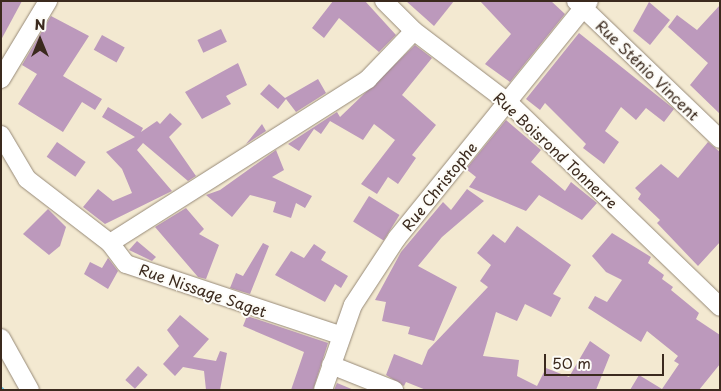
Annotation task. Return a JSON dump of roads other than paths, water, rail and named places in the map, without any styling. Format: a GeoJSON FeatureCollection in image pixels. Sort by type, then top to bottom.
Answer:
{"type":"FeatureCollection","features":[{"type":"Feature","properties":{"kind":"street"},"geometry":{"type":"LineString","coordinates":[[1,79],[48,1]]}},
{"type":"Feature","properties":{"kind":"street","name":"Rue Boisrond Tonnerre"},"geometry":{"type":"LineString","coordinates":[[384,1],[414,31],[510,104],[720,307]]}},
{"type":"Feature","properties":{"kind":"street","name":"Rue Christophe"},"geometry":{"type":"LineString","coordinates":[[323,390],[338,335],[402,230],[442,178],[510,104],[583,4]]}},
{"type":"Feature","properties":{"kind":"street","name":"Rue Sténio Vincent"},"geometry":{"type":"LineString","coordinates":[[583,4],[720,139]]}},
{"type":"Feature","properties":{"kind":"street"},"geometry":{"type":"LineString","coordinates":[[110,243],[368,79],[414,31]]}},
{"type":"Feature","properties":{"kind":"street","name":"Rue Nissage Saget"},"geometry":{"type":"LineString","coordinates":[[1,134],[27,179],[110,243],[126,264],[338,335]]}},
{"type":"Feature","properties":{"kind":"street"},"geometry":{"type":"LineString","coordinates":[[1,338],[30,390]]}},
{"type":"Feature","properties":{"kind":"street"},"geometry":{"type":"LineString","coordinates":[[331,365],[394,390]]}}]}
